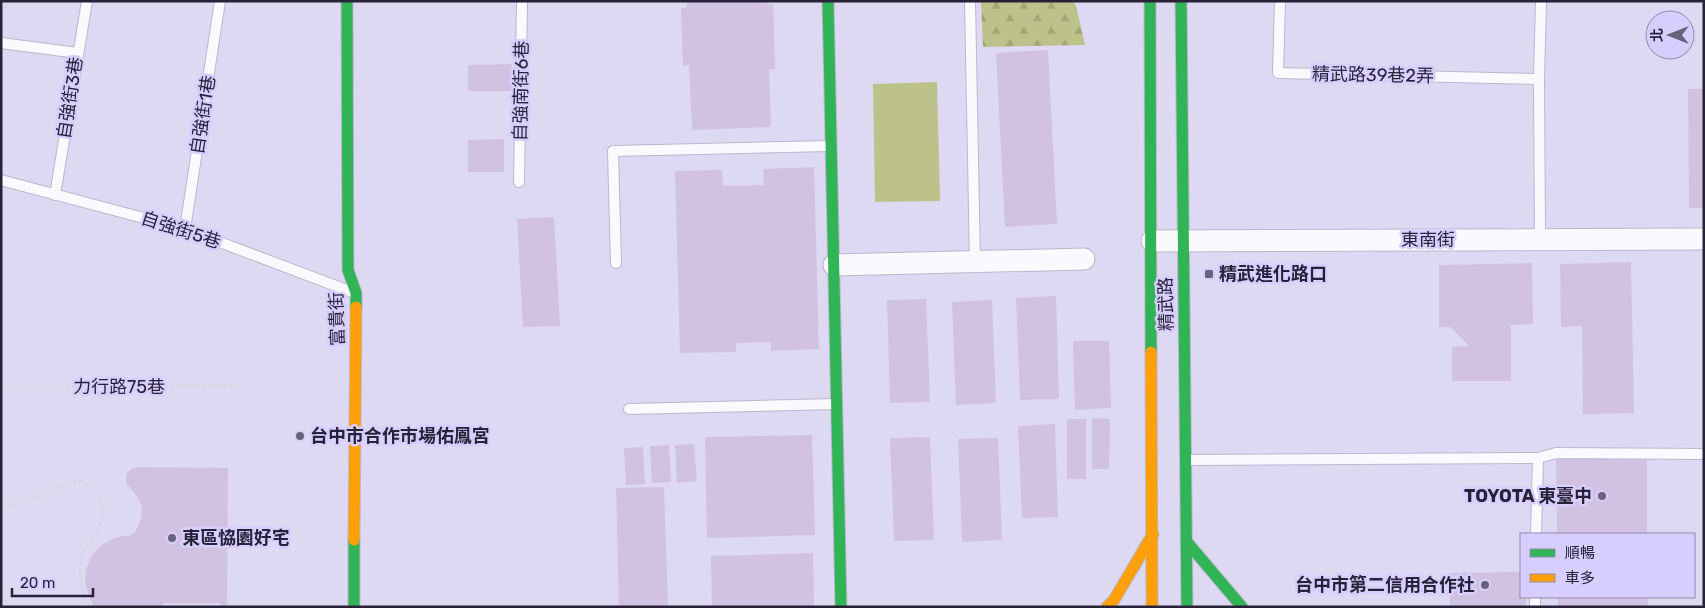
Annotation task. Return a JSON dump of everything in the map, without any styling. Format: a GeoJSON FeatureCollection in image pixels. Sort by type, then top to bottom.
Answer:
{"type":"FeatureCollection","features":[{"type":"Feature","properties":{"kind":"street","name":"富貴街"},"geometry":{"type":"LineString","coordinates":[[347,1],[348,270],[356,294],[354,607]]}},
{"type":"Feature","properties":{"kind":"street"},"geometry":{"type":"LineString","coordinates":[[828,1],[841,607]]}},
{"type":"Feature","properties":{"kind":"street","name":"精武路"},"geometry":{"type":"LineString","coordinates":[[1150,1],[1152,607]]}},
{"type":"Feature","properties":{"kind":"street","name":"精武路"},"geometry":{"type":"LineString","coordinates":[[1180,1],[1187,607]]}},
{"type":"Feature","properties":{"kind":"street","name":"東南街"},"geometry":{"type":"LineString","coordinates":[[1152,241],[1704,239]]}},
{"type":"Feature","properties":{"kind":"street"},"geometry":{"type":"LineString","coordinates":[[834,264],[1084,259]]}},
{"type":"Feature","properties":{"kind":"street"},"geometry":{"type":"LineString","coordinates":[[1107,607],[1114,600],[1153,534]]}},
{"type":"Feature","properties":{"kind":"street"},"geometry":{"type":"LineString","coordinates":[[1187,542],[1242,607]]}},
{"type":"Feature","properties":{"kind":"lane","name":"自強街3巷"},"geometry":{"type":"LineString","coordinates":[[55,195],[87,1]]}},
{"type":"Feature","properties":{"kind":"lane","name":"自強街1巷"},"geometry":{"type":"LineString","coordinates":[[185,230],[220,1]]}},
{"type":"Feature","properties":{"kind":"lane","name":"自強南街6巷"},"geometry":{"type":"LineString","coordinates":[[519,182],[522,1]]}},
{"type":"Feature","properties":{"kind":"lane"},"geometry":{"type":"LineString","coordinates":[[970,1],[975,262]]}},
{"type":"Feature","properties":{"kind":"lane","name":"精武路39巷2弄"},"geometry":{"type":"LineString","coordinates":[[1280,1],[1278,73],[1539,79]]}},
{"type":"Feature","properties":{"kind":"lane"},"geometry":{"type":"LineString","coordinates":[[1540,1],[1540,240]]}},
{"type":"Feature","properties":{"kind":"lane"},"geometry":{"type":"LineString","coordinates":[[1,43],[78,54]]}},
{"type":"Feature","properties":{"kind":"lane"},"geometry":{"type":"LineString","coordinates":[[616,263],[613,150],[831,146]]}},
{"type":"Feature","properties":{"kind":"lane","name":"自強街5巷"},"geometry":{"type":"LineString","coordinates":[[1,180],[185,230],[356,294]]}},
{"type":"Feature","properties":{"kind":"lane"},"geometry":{"type":"LineString","coordinates":[[629,409],[837,404]]}},
{"type":"Feature","properties":{"kind":"lane"},"geometry":{"type":"LineString","coordinates":[[1186,460],[1538,458],[1556,453],[1704,454]]}},
{"type":"Feature","properties":{"kind":"lane"},"geometry":{"type":"LineString","coordinates":[[1536,533],[1538,458]]}},
{"type":"Feature","properties":{"kind":"path","name":"力行路75巷"},"geometry":{"type":"LineString","coordinates":[[1,387],[237,386]]}},
{"type":"Feature","properties":{"kind":"path"},"geometry":{"type":"LineString","coordinates":[[1,500],[14,506],[78,480],[89,485],[101,498],[103,516],[94,537],[82,554],[80,573],[89,607]]}},
{"type":"Feature","properties":{"kind":"green space"},"geometry":{"type":"Polygon","coordinates":[[[981,1],[1074,1],[1085,45],[983,47],[981,1]]]}},
{"type":"Feature","properties":{"kind":"green space"},"geometry":{"type":"Polygon","coordinates":[[[937,82],[940,201],[875,202],[873,84],[937,82]]]}},
{"type":"Feature","properties":{"kind":"building"},"geometry":{"type":"Polygon","coordinates":[[[687,1],[767,1],[767,4],[773,4],[775,69],[769,69],[771,127],[692,130],[689,65],[683,66],[681,8],[687,8],[687,1]]]}},
{"type":"Feature","properties":{"kind":"building"},"geometry":{"type":"Polygon","coordinates":[[[1048,50],[1057,224],[1005,227],[996,53],[1048,50]]]}},
{"type":"Feature","properties":{"kind":"building"},"geometry":{"type":"Polygon","coordinates":[[[512,64],[512,91],[468,91],[468,65],[512,64]]]}},
{"type":"Feature","properties":{"kind":"building"},"geometry":{"type":"Polygon","coordinates":[[[1688,89],[1704,89],[1704,208],[1689,208],[1688,89]]]}},
{"type":"Feature","properties":{"kind":"building"},"geometry":{"type":"Polygon","coordinates":[[[504,139],[504,172],[468,172],[468,140],[504,139]]]}},
{"type":"Feature","properties":{"kind":"building"},"geometry":{"type":"Polygon","coordinates":[[[814,167],[819,349],[771,351],[771,342],[736,343],[736,352],[680,353],[675,171],[722,170],[723,186],[764,185],[763,169],[814,167]]]}},
{"type":"Feature","properties":{"kind":"building"},"geometry":{"type":"Polygon","coordinates":[[[554,217],[560,326],[523,327],[517,219],[554,217]]]}},
{"type":"Feature","properties":{"kind":"building"},"geometry":{"type":"Polygon","coordinates":[[[1631,262],[1634,413],[1583,414],[1582,326],[1561,327],[1560,264],[1631,262]]]}},
{"type":"Feature","properties":{"kind":"building"},"geometry":{"type":"Polygon","coordinates":[[[1532,263],[1533,324],[1511,325],[1511,381],[1452,381],[1452,347],[1469,346],[1450,327],[1439,327],[1439,265],[1532,263]]]}},
{"type":"Feature","properties":{"kind":"building"},"geometry":{"type":"Polygon","coordinates":[[[1056,296],[1059,399],[1020,400],[1016,298],[1056,296]]]}},
{"type":"Feature","properties":{"kind":"building"},"geometry":{"type":"Polygon","coordinates":[[[926,299],[930,402],[890,403],[887,300],[926,299]]]}},
{"type":"Feature","properties":{"kind":"building"},"geometry":{"type":"Polygon","coordinates":[[[992,300],[996,403],[956,405],[952,302],[992,300]]]}},
{"type":"Feature","properties":{"kind":"building"},"geometry":{"type":"Polygon","coordinates":[[[1073,341],[1109,341],[1111,408],[1075,410],[1073,341]]]}},
{"type":"Feature","properties":{"kind":"building"},"geometry":{"type":"Polygon","coordinates":[[[1092,418],[1110,419],[1109,469],[1092,469],[1092,418]]]}},
{"type":"Feature","properties":{"kind":"building"},"geometry":{"type":"Polygon","coordinates":[[[1067,419],[1086,419],[1086,479],[1067,479],[1067,419]]]}},
{"type":"Feature","properties":{"kind":"building"},"geometry":{"type":"Polygon","coordinates":[[[1055,424],[1058,517],[1022,518],[1018,426],[1055,424]]]}},
{"type":"Feature","properties":{"kind":"building"},"geometry":{"type":"Polygon","coordinates":[[[812,435],[815,535],[707,538],[705,437],[812,435]]]}},
{"type":"Feature","properties":{"kind":"building"},"geometry":{"type":"Polygon","coordinates":[[[930,437],[934,540],[894,541],[890,438],[930,437]]]}},
{"type":"Feature","properties":{"kind":"building"},"geometry":{"type":"Polygon","coordinates":[[[998,438],[1002,540],[962,542],[958,439],[998,438]]]}},
{"type":"Feature","properties":{"kind":"building"},"geometry":{"type":"Polygon","coordinates":[[[694,444],[697,481],[677,483],[675,445],[694,444]]]}},
{"type":"Feature","properties":{"kind":"building"},"geometry":{"type":"Polygon","coordinates":[[[669,445],[671,482],[652,483],[650,446],[669,445]]]}},
{"type":"Feature","properties":{"kind":"building"},"geometry":{"type":"Polygon","coordinates":[[[643,447],[645,484],[626,485],[624,448],[643,447]]]}},
{"type":"Feature","properties":{"kind":"building","name":"TOYOTA 東臺中"},"geometry":{"type":"Polygon","coordinates":[[[1647,457],[1647,533],[1557,533],[1556,458],[1647,457]]]}},
{"type":"Feature","properties":{"kind":"building","name":"東區恊園好宅"},"geometry":{"type":"Polygon","coordinates":[[[140,467],[228,468],[227,607],[220,607],[220,603],[164,603],[161,607],[96,607],[93,605],[85,582],[86,569],[91,557],[99,547],[110,540],[129,536],[136,531],[141,519],[142,507],[138,498],[126,483],[126,474],[131,469],[140,467]]]}},
{"type":"Feature","properties":{"kind":"building"},"geometry":{"type":"Polygon","coordinates":[[[664,487],[668,607],[619,607],[616,488],[664,487]]]}},
{"type":"Feature","properties":{"kind":"building"},"geometry":{"type":"Polygon","coordinates":[[[813,553],[814,607],[712,607],[711,556],[813,553]]]}},
{"type":"Feature","properties":{"kind":"building","name":"台中市第二信用合作社"},"geometry":{"type":"Polygon","coordinates":[[[1520,572],[1520,598],[1526,598],[1526,607],[1450,607],[1449,573],[1520,572]]]}},
{"type":"Feature","properties":{"kind":"building"},"geometry":{"type":"Polygon","coordinates":[[[1558,598],[1648,598],[1648,607],[1558,607],[1558,598]]]}},
{"type":"Feature","properties":{"kind":"traffic: fast"},"geometry":{"type":"LineString","coordinates":[[347,1],[348,270],[356,293],[356,307]]}},
{"type":"Feature","properties":{"kind":"traffic: fast"},"geometry":{"type":"LineString","coordinates":[[828,1],[841,607]]}},
{"type":"Feature","properties":{"kind":"traffic: fast"},"geometry":{"type":"LineString","coordinates":[[1150,1],[1151,352]]}},
{"type":"Feature","properties":{"kind":"traffic: fast"},"geometry":{"type":"LineString","coordinates":[[1181,1],[1187,607]]}},
{"type":"Feature","properties":{"kind":"traffic: fast"},"geometry":{"type":"LineString","coordinates":[[354,540],[354,607]]}},
{"type":"Feature","properties":{"kind":"traffic: fast"},"geometry":{"type":"LineString","coordinates":[[1187,542],[1242,607]]}},
{"type":"Feature","properties":{"kind":"traffic: slow"},"geometry":{"type":"LineString","coordinates":[[354,540],[356,307]]}},
{"type":"Feature","properties":{"kind":"traffic: slow"},"geometry":{"type":"LineString","coordinates":[[1151,352],[1152,607]]}},
{"type":"Feature","properties":{"kind":"traffic: slow"},"geometry":{"type":"LineString","coordinates":[[1107,607],[1114,600],[1153,534]]}},
{"type":"Feature","properties":{"kind":"place","name":"精武進化路口"},"geometry":{"type":"Point","coordinates":[1209,274]}},
{"type":"Feature","properties":{"kind":"place","name":"台中市合作市場佑鳳宮"},"geometry":{"type":"Point","coordinates":[300,436]}},
{"type":"Feature","properties":{"kind":"place","name":"TOYOTA 東臺中"},"geometry":{"type":"Point","coordinates":[1602,496]}},
{"type":"Feature","properties":{"kind":"place","name":"東區恊園好宅"},"geometry":{"type":"Point","coordinates":[172,538]}},
{"type":"Feature","properties":{"kind":"place","name":"台中市第二信用合作社"},"geometry":{"type":"Point","coordinates":[1485,585]}}]}
